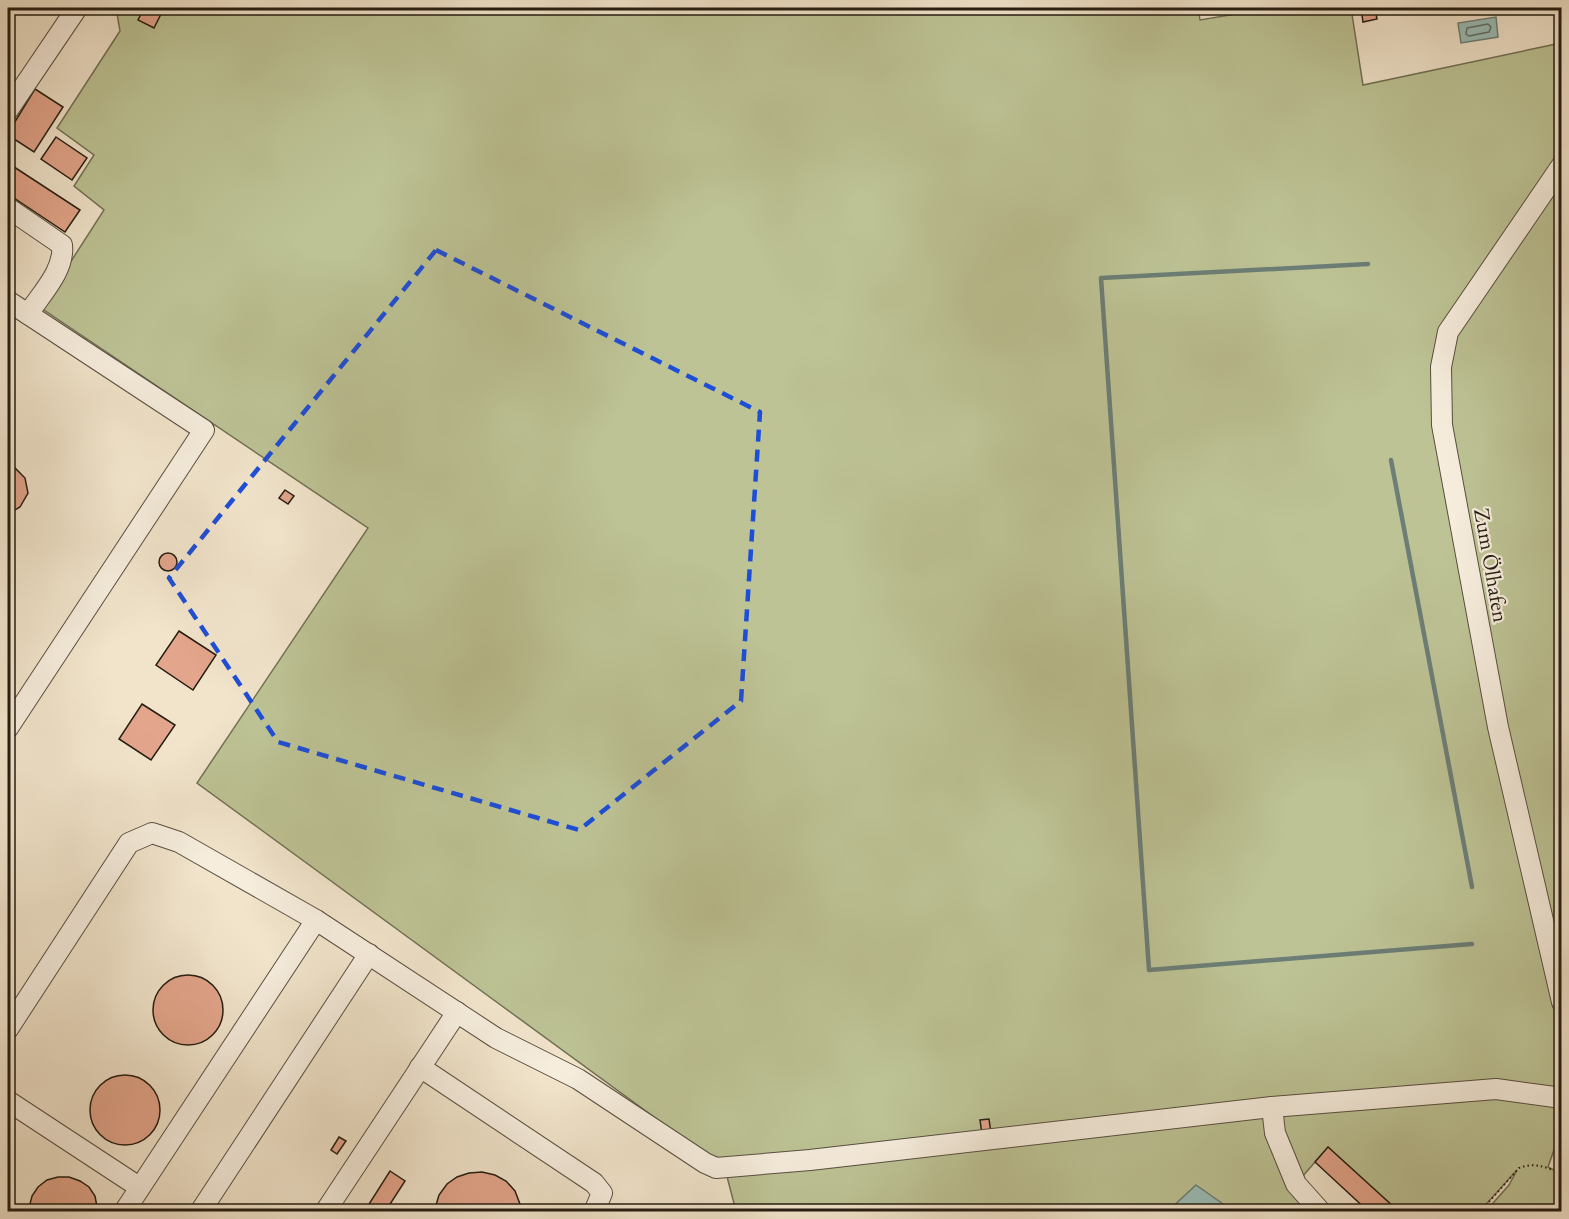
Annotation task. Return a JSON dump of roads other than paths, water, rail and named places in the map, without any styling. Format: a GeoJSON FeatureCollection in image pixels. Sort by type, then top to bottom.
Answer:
{"type":"FeatureCollection","features":[{"type":"Feature","properties":{"kind":"lane"},"geometry":{"type":"LineString","coordinates":[[8,110],[76,8]]}},
{"type":"Feature","properties":{"kind":"lane","name":"Zum Ölhafen"},"geometry":{"type":"LineString","coordinates":[[1562,165],[1448,332],[1441,367],[1442,425],[1496,716],[1562,1002]]}},
{"type":"Feature","properties":{"kind":"lane"},"geometry":{"type":"LineString","coordinates":[[8,208],[62,245],[63,254],[59,267],[28,314]]}},
{"type":"Feature","properties":{"kind":"lane"},"geometry":{"type":"LineString","coordinates":[[8,301],[204,429],[8,728]]}},
{"type":"Feature","properties":{"kind":"lane"},"geometry":{"type":"LineString","coordinates":[[8,1029],[129,843],[152,833],[179,842],[316,920],[496,1038],[578,1079],[716,1168],[800,1161],[1272,1107],[1496,1089],[1562,1098]]}},
{"type":"Feature","properties":{"kind":"lane"},"geometry":{"type":"LineString","coordinates":[[124,1212],[316,920]]}},
{"type":"Feature","properties":{"kind":"lane"},"geometry":{"type":"LineString","coordinates":[[200,1212],[369,954]]}},
{"type":"Feature","properties":{"kind":"lane"},"geometry":{"type":"LineString","coordinates":[[325,1212],[457,1012]]}},
{"type":"Feature","properties":{"kind":"lane"},"geometry":{"type":"LineString","coordinates":[[420,1067],[594,1183],[602,1193],[594,1212]]}},
{"type":"Feature","properties":{"kind":"lane"},"geometry":{"type":"LineString","coordinates":[[8,1101],[139,1187]]}},
{"type":"Feature","properties":{"kind":"lane"},"geometry":{"type":"LineString","coordinates":[[1272,1107],[1275,1133],[1296,1184],[1321,1212]]}},
{"type":"Feature","properties":{"kind":"water"},"geometry":{"type":"Polygon","coordinates":[[[1496,17],[1498,37],[1461,43],[1458,23],[1496,17]]]}},
{"type":"Feature","properties":{"kind":"water"},"geometry":{"type":"Polygon","coordinates":[[[1196,1185],[1233,1211],[1168,1211],[1196,1185]]]}},
{"type":"Feature","properties":{"kind":"waterway"},"geometry":{"type":"LineString","coordinates":[[1368,264],[1101,278],[1149,970],[1472,944]]}},
{"type":"Feature","properties":{"kind":"waterway"},"geometry":{"type":"LineString","coordinates":[[1391,460],[1472,887]]}}]}
